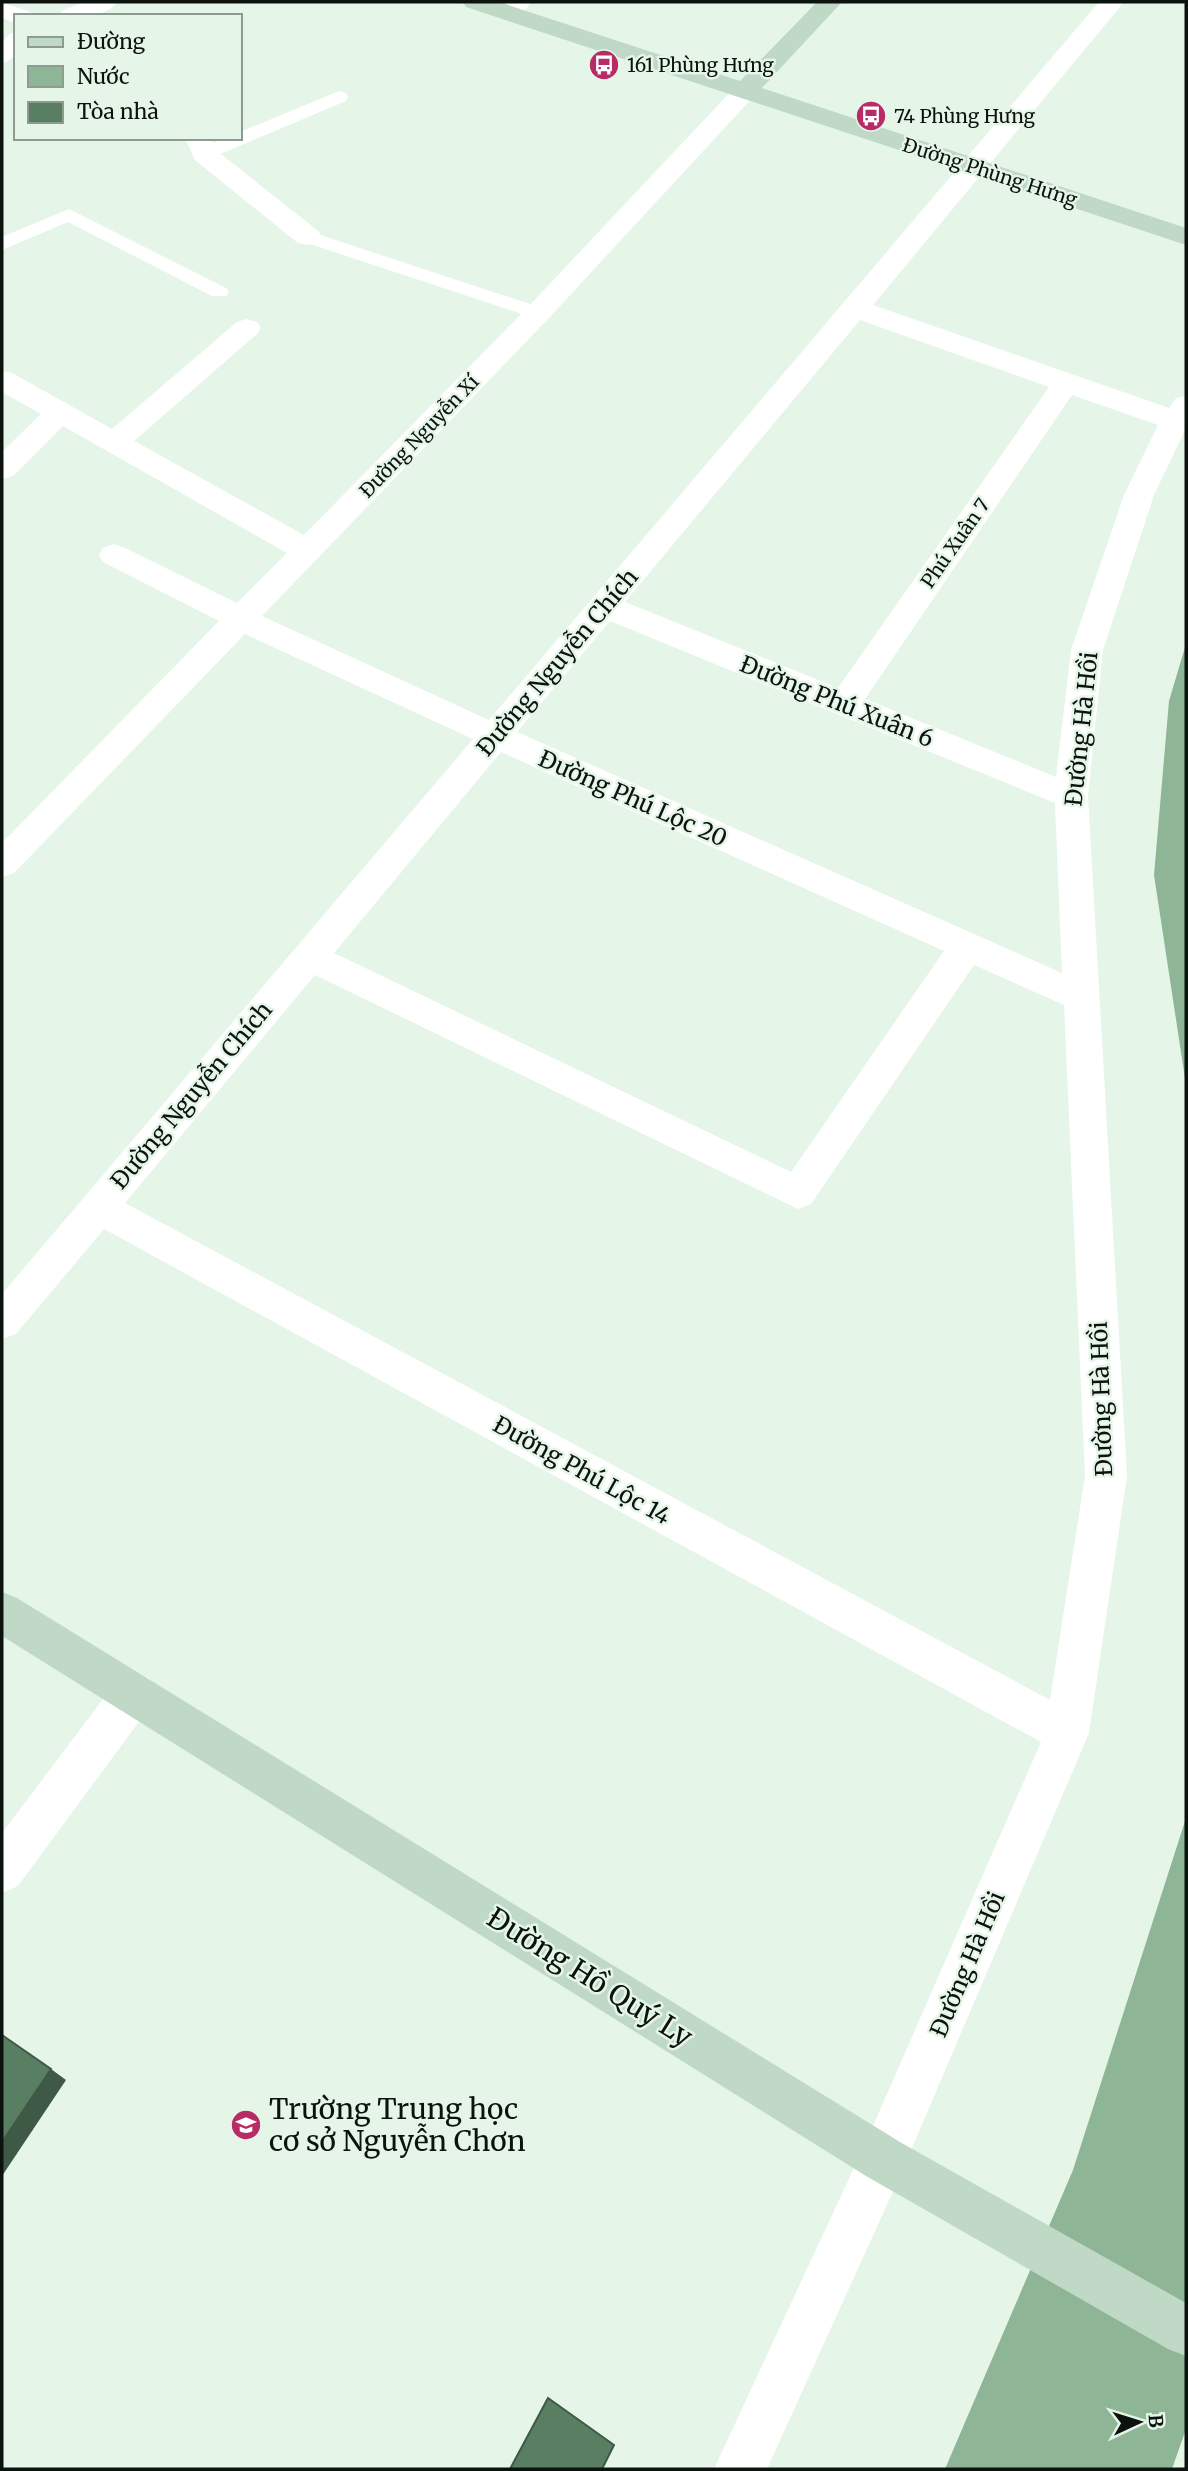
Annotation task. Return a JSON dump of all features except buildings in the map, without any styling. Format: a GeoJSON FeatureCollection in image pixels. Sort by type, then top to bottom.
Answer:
{"type":"FeatureCollection","features":[{"type":"Feature","properties":{"kind":"street"},"geometry":{"type":"LineString","coordinates":[[76,14],[105,2]]}},
{"type":"Feature","properties":{"kind":"street","name":"Đường Phùng Hưng"},"geometry":{"type":"LineString","coordinates":[[475,2],[514,7],[746,90],[1186,237]]}},
{"type":"Feature","properties":{"kind":"street","name":"Đường Nguyễn Xí"},"geometry":{"type":"LineString","coordinates":[[2,864],[538,313],[830,2]]}},
{"type":"Feature","properties":{"kind":"street","name":"Đường Nguyễn Chích"},"geometry":{"type":"LineString","coordinates":[[2,1322],[1112,2]]}},
{"type":"Feature","properties":{"kind":"street"},"geometry":{"type":"LineString","coordinates":[[2,10],[31,13]]}},
{"type":"Feature","properties":{"kind":"street"},"geometry":{"type":"LineString","coordinates":[[2,56],[14,41]]}},
{"type":"Feature","properties":{"kind":"street"},"geometry":{"type":"LineString","coordinates":[[201,146],[309,237]]}},
{"type":"Feature","properties":{"kind":"street"},"geometry":{"type":"LineString","coordinates":[[853,308],[1066,383],[1181,413]]}},
{"type":"Feature","properties":{"kind":"street"},"geometry":{"type":"LineString","coordinates":[[114,443],[247,328]]}},
{"type":"Feature","properties":{"kind":"street"},"geometry":{"type":"LineString","coordinates":[[2,380],[308,551]]}},
{"type":"Feature","properties":{"kind":"street","name":"Phú Xuân 7"},"geometry":{"type":"LineString","coordinates":[[844,704],[1066,383]]}},
{"type":"Feature","properties":{"kind":"street"},"geometry":{"type":"LineString","coordinates":[[2,468],[60,412]]}},
{"type":"Feature","properties":{"kind":"street","name":"Đường Hà Hồi"},"geometry":{"type":"LineString","coordinates":[[740,2469],[883,2159],[1067,1733],[1106,1476],[1071,796],[1087,650],[1139,495],[1181,413]]}},
{"type":"Feature","properties":{"kind":"street","name":"Đường Phú Lộc 20"},"geometry":{"type":"LineString","coordinates":[[114,555],[241,619],[495,736],[1081,997]]}},
{"type":"Feature","properties":{"kind":"street","name":"Đường Phú Xuân 6"},"geometry":{"type":"LineString","coordinates":[[604,606],[1071,796]]}},
{"type":"Feature","properties":{"kind":"street"},"geometry":{"type":"LineString","coordinates":[[308,956],[798,1193],[966,948]]}},
{"type":"Feature","properties":{"kind":"street","name":"Đường Phú Lộc 14"},"geometry":{"type":"LineString","coordinates":[[98,1207],[1067,1733]]}},
{"type":"Feature","properties":{"kind":"street","name":"Đường Hồ Quý Ly"},"geometry":{"type":"LineString","coordinates":[[2,1612],[883,2159],[1186,2331]]}},
{"type":"Feature","properties":{"kind":"street"},"geometry":{"type":"LineString","coordinates":[[2,1870],[134,1693]]}},
{"type":"Feature","properties":{"kind":"lane"},"geometry":{"type":"LineString","coordinates":[[242,131],[338,97]]}},
{"type":"Feature","properties":{"kind":"lane"},"geometry":{"type":"LineString","coordinates":[[201,146],[218,140]]}},
{"type":"Feature","properties":{"kind":"lane"},"geometry":{"type":"LineString","coordinates":[[2,244],[69,215],[219,292]]}},
{"type":"Feature","properties":{"kind":"lane"},"geometry":{"type":"LineString","coordinates":[[309,237],[538,313]]}},
{"type":"Feature","properties":{"kind":"water"},"geometry":{"type":"Polygon","coordinates":[[[1186,644],[1186,1085],[1154,875],[1169,701],[1186,644]]]}},
{"type":"Feature","properties":{"kind":"water"},"geometry":{"type":"Polygon","coordinates":[[[1186,1818],[1186,2429],[1172,2469],[945,2469],[1073,2170],[1186,1818]]]}},
{"type":"Feature","properties":{"kind":"place","name":"161 Phùng Hưng"},"geometry":{"type":"Point","coordinates":[604,65]}},
{"type":"Feature","properties":{"kind":"place","name":"74 Phùng Hưng"},"geometry":{"type":"Point","coordinates":[871,116]}},
{"type":"Feature","properties":{"kind":"place","name":"Trường Trung học cơ sở Nguyễn Chơn"},"geometry":{"type":"Point","coordinates":[246,2125]}}]}
